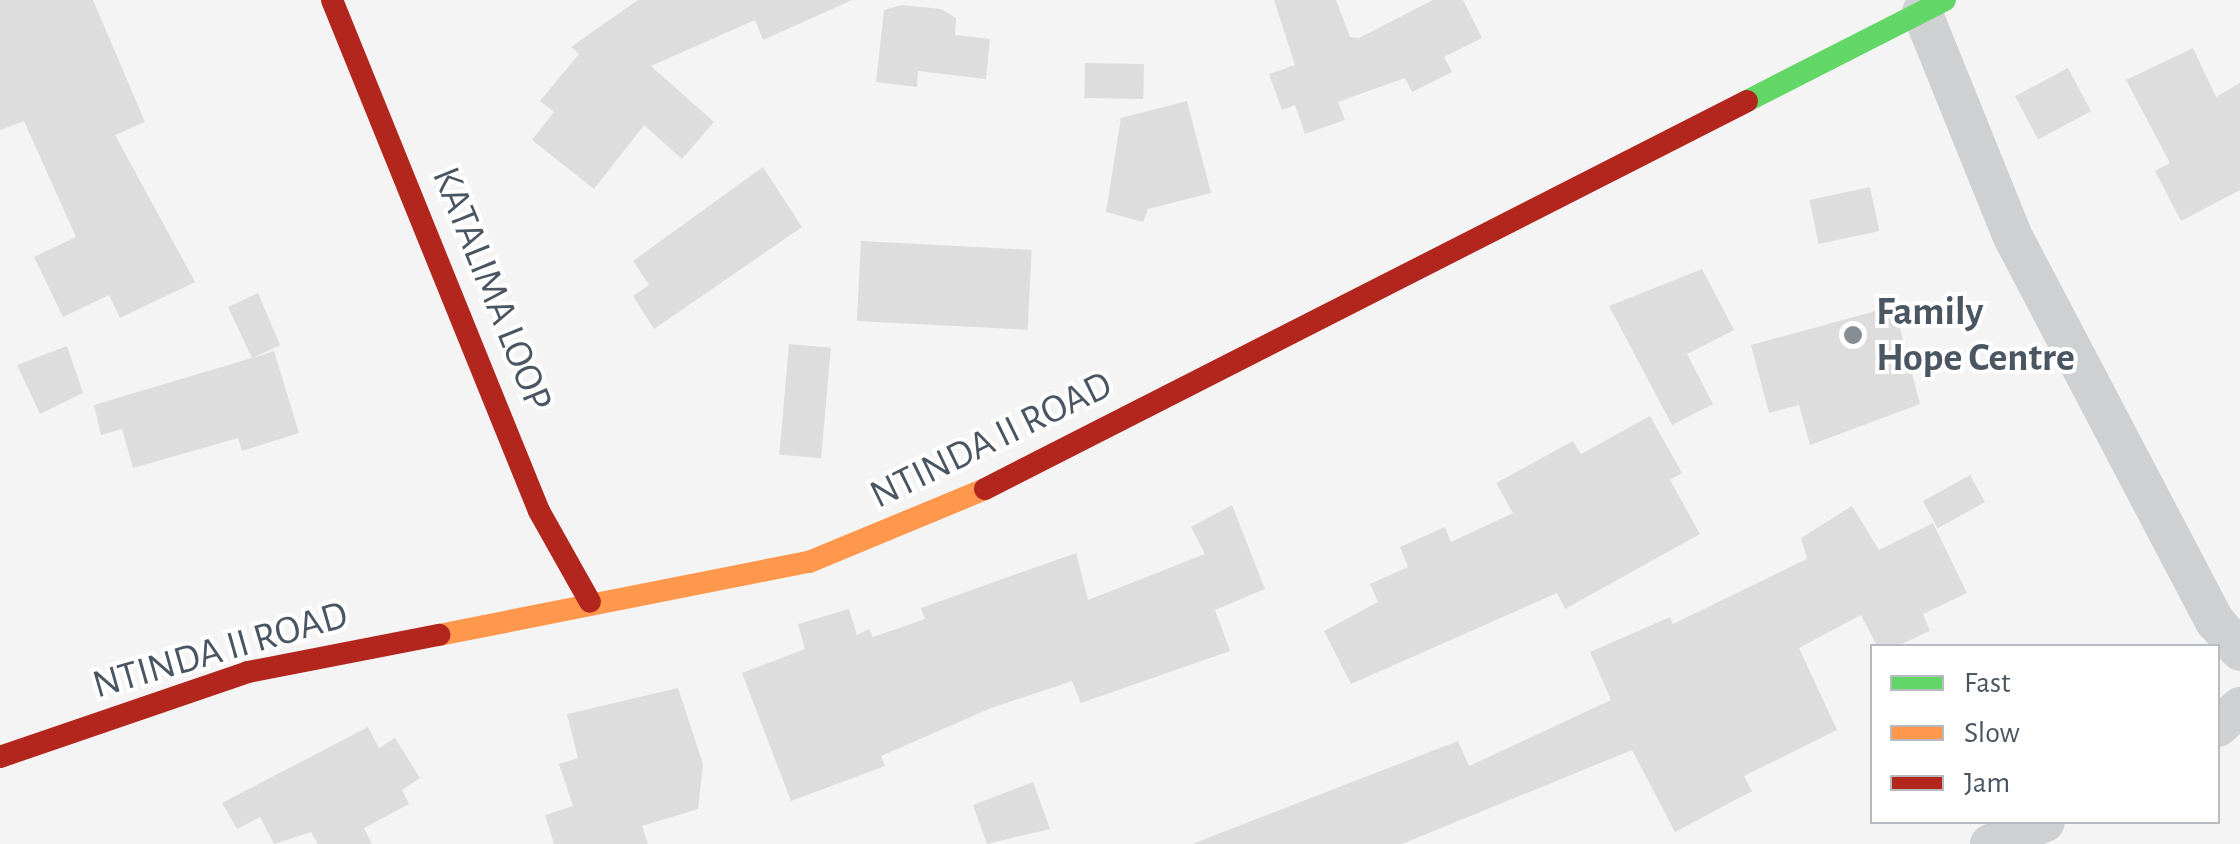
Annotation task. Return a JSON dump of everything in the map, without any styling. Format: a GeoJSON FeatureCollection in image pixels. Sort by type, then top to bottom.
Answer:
{"type":"FeatureCollection","features":[{"type":"Feature","properties":{"kind":"street","name":"KATALIMA LOOP"},"geometry":{"type":"LineString","coordinates":[[332,0],[539,510],[590,602]]}},
{"type":"Feature","properties":{"kind":"street","name":"NTINDA II ROAD"},"geometry":{"type":"LineString","coordinates":[[0,757],[248,672],[809,562],[921,522],[1934,6]]}},
{"type":"Feature","properties":{"kind":"street"},"geometry":{"type":"LineString","coordinates":[[1934,6],[2013,237],[2215,621],[2240,651]]}},
{"type":"Feature","properties":{"kind":"street"},"geometry":{"type":"LineString","coordinates":[[2220,725],[2240,707]]}},
{"type":"Feature","properties":{"kind":"street"},"geometry":{"type":"LineString","coordinates":[[1990,844],[2040,824]]}},
{"type":"Feature","properties":{"kind":"building"},"geometry":{"type":"Polygon","coordinates":[[[0,0],[93,0],[145,122],[115,135],[195,282],[120,318],[109,295],[63,317],[34,257],[76,237],[24,121],[0,130],[0,0]]]}},
{"type":"Feature","properties":{"kind":"building"},"geometry":{"type":"Polygon","coordinates":[[[638,0],[852,0],[763,40],[755,20],[651,66],[714,122],[682,159],[644,125],[594,189],[532,140],[554,112],[540,101],[579,54],[571,47],[638,0]]]}},
{"type":"Feature","properties":{"kind":"building"},"geometry":{"type":"Polygon","coordinates":[[[1274,0],[1336,0],[1350,37],[1359,38],[1433,0],[1463,0],[1482,38],[1444,57],[1452,72],[1412,92],[1405,78],[1338,102],[1345,120],[1305,134],[1295,105],[1282,110],[1269,74],[1295,65],[1274,0]]]}},
{"type":"Feature","properties":{"kind":"building"},"geometry":{"type":"Polygon","coordinates":[[[902,5],[941,9],[956,18],[955,35],[990,39],[986,79],[918,71],[917,87],[876,82],[884,10],[902,5]]]}},
{"type":"Feature","properties":{"kind":"building"},"geometry":{"type":"Polygon","coordinates":[[[2193,48],[2216,97],[2240,83],[2240,190],[2181,221],[2155,171],[2170,163],[2126,80],[2193,48]]]}},
{"type":"Feature","properties":{"kind":"building"},"geometry":{"type":"Polygon","coordinates":[[[1085,63],[1144,64],[1143,99],[1084,98],[1085,63]]]}},
{"type":"Feature","properties":{"kind":"building"},"geometry":{"type":"Polygon","coordinates":[[[2068,68],[2091,111],[2038,139],[2015,96],[2068,68]]]}},
{"type":"Feature","properties":{"kind":"building"},"geometry":{"type":"Polygon","coordinates":[[[1187,101],[1211,193],[1148,209],[1143,222],[1106,212],[1121,118],[1187,101]]]}},
{"type":"Feature","properties":{"kind":"building"},"geometry":{"type":"Polygon","coordinates":[[[763,167],[802,227],[654,329],[633,296],[649,285],[633,261],[763,167]]]}},
{"type":"Feature","properties":{"kind":"building"},"geometry":{"type":"Polygon","coordinates":[[[1870,187],[1879,231],[1819,244],[1809,200],[1870,187]]]}},
{"type":"Feature","properties":{"kind":"building"},"geometry":{"type":"Polygon","coordinates":[[[861,241],[1032,250],[1028,330],[857,321],[861,241]]]}},
{"type":"Feature","properties":{"kind":"building"},"geometry":{"type":"Polygon","coordinates":[[[1702,269],[1734,330],[1687,354],[1713,404],[1672,425],[1609,306],[1702,269]]]}},
{"type":"Feature","properties":{"kind":"building"},"geometry":{"type":"Polygon","coordinates":[[[258,293],[280,345],[253,358],[274,351],[299,433],[242,451],[238,438],[133,468],[122,429],[101,435],[94,405],[252,358],[228,307],[258,293]]]}},
{"type":"Feature","properties":{"kind":"building"},"geometry":{"type":"Polygon","coordinates":[[[1894,306],[1920,404],[1810,445],[1799,405],[1769,413],[1751,345],[1894,306]]]}},
{"type":"Feature","properties":{"kind":"building"},"geometry":{"type":"Polygon","coordinates":[[[789,344],[831,348],[821,458],[779,455],[789,344]]]}},
{"type":"Feature","properties":{"kind":"building"},"geometry":{"type":"Polygon","coordinates":[[[67,346],[83,393],[40,414],[17,365],[67,346]]]}},
{"type":"Feature","properties":{"kind":"building"},"geometry":{"type":"Polygon","coordinates":[[[1650,416],[1682,473],[1670,480],[1700,534],[1565,609],[1557,593],[1351,684],[1324,631],[1378,602],[1370,584],[1408,567],[1400,547],[1445,527],[1451,542],[1513,513],[1496,483],[1573,441],[1581,454],[1650,416]]]}},
{"type":"Feature","properties":{"kind":"building"},"geometry":{"type":"Polygon","coordinates":[[[1970,475],[1985,502],[1938,528],[1923,501],[1970,475]]]}},
{"type":"Feature","properties":{"kind":"building"},"geometry":{"type":"Polygon","coordinates":[[[1232,505],[1265,589],[1215,610],[1230,651],[1081,703],[1072,681],[991,708],[881,756],[885,766],[791,801],[742,673],[805,649],[798,624],[849,609],[857,635],[869,629],[873,637],[925,619],[921,608],[1076,553],[1088,600],[1205,554],[1191,527],[1232,505]]]}},
{"type":"Feature","properties":{"kind":"building"},"geometry":{"type":"Polygon","coordinates":[[[1852,506],[1879,550],[1933,523],[1967,593],[1923,614],[1930,631],[1901,644],[1876,644],[1861,615],[1799,648],[1837,730],[1744,776],[1752,791],[1675,832],[1632,750],[1402,844],[1192,844],[1458,741],[1469,766],[1611,700],[1590,652],[1670,617],[1673,624],[1807,559],[1801,538],[1852,506]]]}},
{"type":"Feature","properties":{"kind":"building"},"geometry":{"type":"Polygon","coordinates":[[[678,688],[703,764],[698,809],[642,826],[648,844],[554,844],[545,815],[573,806],[559,764],[578,758],[567,714],[678,688]]]}},
{"type":"Feature","properties":{"kind":"building"},"geometry":{"type":"Polygon","coordinates":[[[368,727],[379,748],[395,738],[420,778],[402,790],[409,804],[364,828],[372,844],[318,844],[311,832],[274,844],[260,817],[237,829],[222,803],[368,727]]]}},
{"type":"Feature","properties":{"kind":"building"},"geometry":{"type":"Polygon","coordinates":[[[1033,782],[1050,829],[987,844],[973,805],[1033,782]]]}},
{"type":"Feature","properties":{"kind":"traffic: fast"},"geometry":{"type":"LineString","coordinates":[[1747,101],[1945,0]]}},
{"type":"Feature","properties":{"kind":"traffic: slow"},"geometry":{"type":"LineString","coordinates":[[439,635],[809,562],[985,489]]}},
{"type":"Feature","properties":{"kind":"traffic: jam"},"geometry":{"type":"LineString","coordinates":[[332,0],[539,511],[590,602]]}},
{"type":"Feature","properties":{"kind":"traffic: jam"},"geometry":{"type":"LineString","coordinates":[[985,489],[1747,101]]}},
{"type":"Feature","properties":{"kind":"traffic: jam"},"geometry":{"type":"LineString","coordinates":[[0,757],[248,672],[439,635]]}},
{"type":"Feature","properties":{"kind":"place","name":"Family Hope Centre"},"geometry":{"type":"Point","coordinates":[1853,335]}}]}
